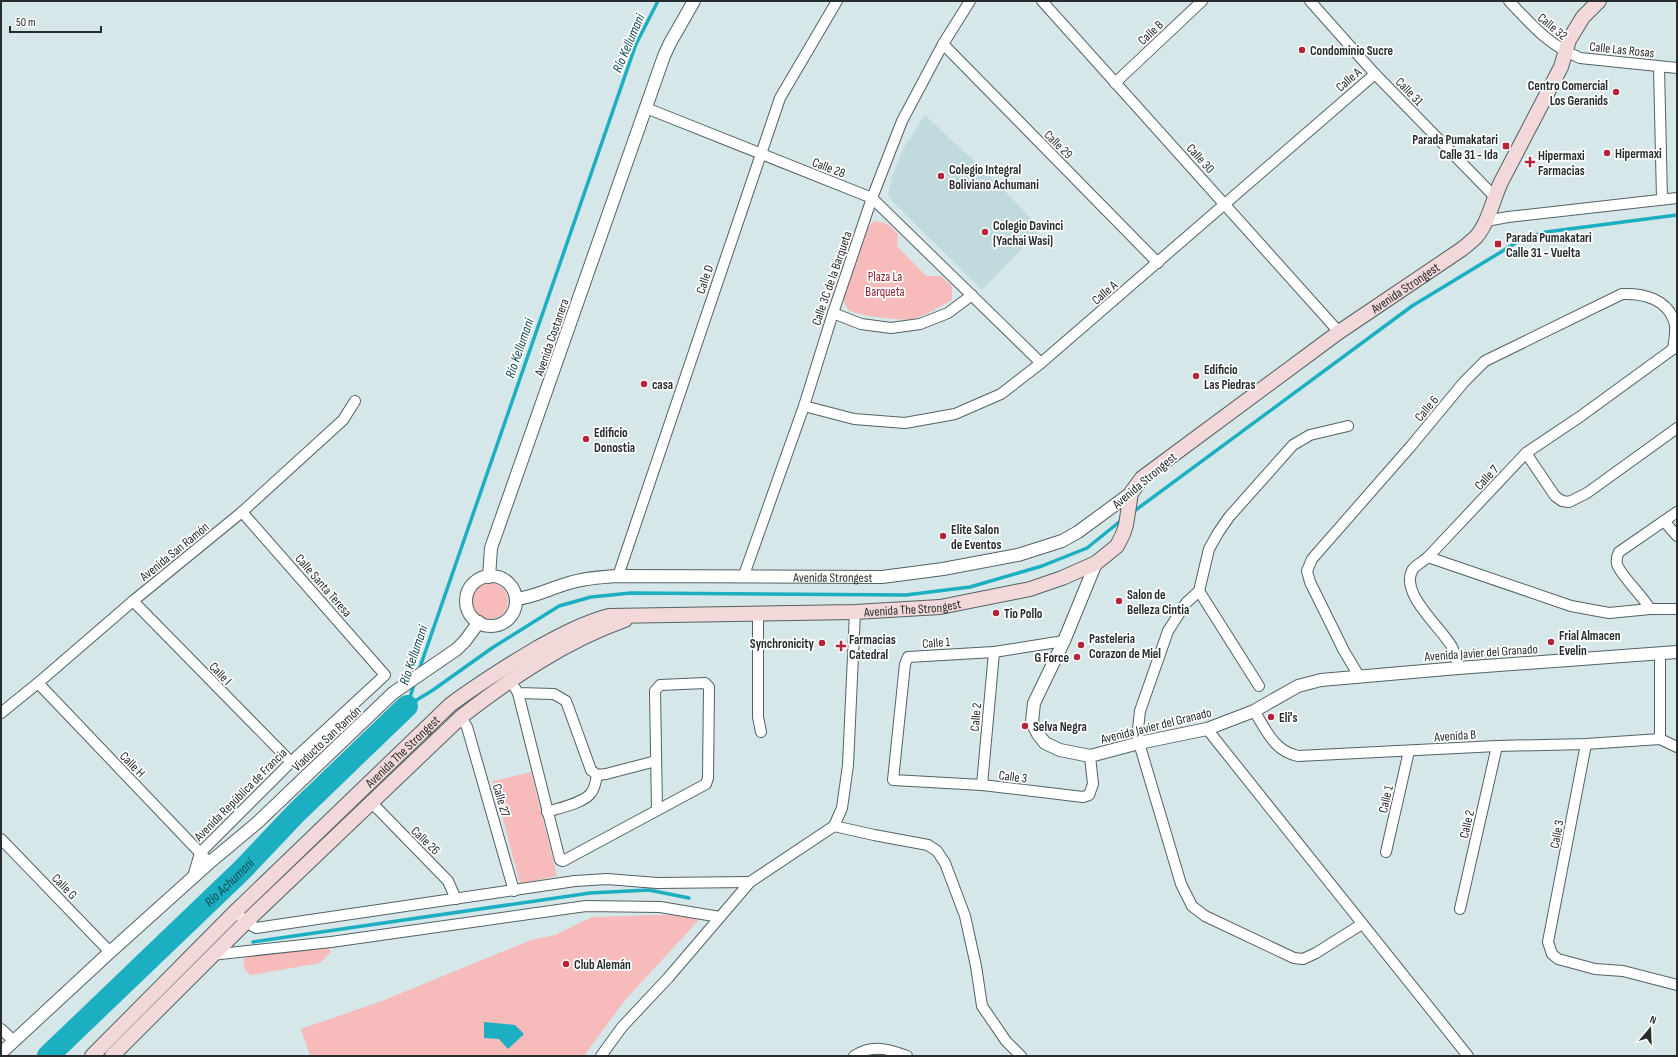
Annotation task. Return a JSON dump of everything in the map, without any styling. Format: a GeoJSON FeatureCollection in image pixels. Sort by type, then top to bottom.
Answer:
{"type":"FeatureCollection","features":[{"type":"Feature","properties":{"kind":"main road","name":"Avenida Strongest"},"geometry":{"type":"LineString","coordinates":[[1130,499],[1142,478],[1339,332],[1462,249],[1477,236],[1486,221],[1494,196],[1561,67],[1569,40],[1583,17],[1599,1]]}},
{"type":"Feature","properties":{"kind":"main road","name":"Avenida The Strongest"},"geometry":{"type":"LineString","coordinates":[[97,1054],[236,911],[450,705],[502,669],[576,627],[609,616],[855,612],[940,607],[1030,589],[1062,578],[1096,563],[1116,546],[1126,525],[1130,499]]}},
{"type":"Feature","properties":{"kind":"main road","name":"Avenida The Strongest"},"geometry":{"type":"LineString","coordinates":[[112,1056],[246,922],[461,718],[510,681],[560,651],[590,635],[639,616]]}},
{"type":"Feature","properties":{"kind":"main road"},"geometry":{"type":"LineString","coordinates":[[502,669],[510,681]]}},
{"type":"Feature","properties":{"kind":"main road"},"geometry":{"type":"LineString","coordinates":[[450,705],[461,718]]}},
{"type":"Feature","properties":{"kind":"main road"},"geometry":{"type":"LineString","coordinates":[[361,792],[372,803]]}},
{"type":"Feature","properties":{"kind":"street","name":"Avenida Costanera"},"geometry":{"type":"LineString","coordinates":[[489,576],[491,548],[646,108],[670,43],[694,1]]}},
{"type":"Feature","properties":{"kind":"street","name":"Calle D"},"geometry":{"type":"LineString","coordinates":[[618,576],[780,98],[837,1]]}},
{"type":"Feature","properties":{"kind":"street","name":"Calle 3C de la Barqueta"},"geometry":{"type":"LineString","coordinates":[[744,576],[804,406],[833,313],[872,198],[902,121],[943,44],[970,1]]}},
{"type":"Feature","properties":{"kind":"street","name":"Calle 30"},"geometry":{"type":"LineString","coordinates":[[1042,1],[1339,332]]}},
{"type":"Feature","properties":{"kind":"street","name":"Calle B"},"geometry":{"type":"LineString","coordinates":[[1115,83],[1202,1]]}},
{"type":"Feature","properties":{"kind":"street","name":"Calle 31"},"geometry":{"type":"LineString","coordinates":[[1310,1],[1375,74],[1494,196]]}},
{"type":"Feature","properties":{"kind":"street","name":"Calle 32"},"geometry":{"type":"LineString","coordinates":[[1509,1],[1544,38],[1565,52]]}},
{"type":"Feature","properties":{"kind":"street","name":"Calle 29"},"geometry":{"type":"LineString","coordinates":[[943,44],[1158,263]]}},
{"type":"Feature","properties":{"kind":"street","name":"Calle Las Rosas"},"geometry":{"type":"LineString","coordinates":[[1565,52],[1580,58],[1677,68]]}},
{"type":"Feature","properties":{"kind":"street"},"geometry":{"type":"LineString","coordinates":[[1659,66],[1662,199]]}},
{"type":"Feature","properties":{"kind":"street","name":"Calle A"},"geometry":{"type":"LineString","coordinates":[[804,406],[854,419],[905,423],[955,414],[1001,394],[1041,363],[1158,263],[1224,203],[1375,74]]}},
{"type":"Feature","properties":{"kind":"street","name":"Calle 28"},"geometry":{"type":"LineString","coordinates":[[646,108],[872,198],[1041,363]]}},
{"type":"Feature","properties":{"kind":"street"},"geometry":{"type":"LineString","coordinates":[[1486,221],[1508,217],[1677,198]]}},
{"type":"Feature","properties":{"kind":"street","name":"Calle 6"},"geometry":{"type":"LineString","coordinates":[[1359,676],[1328,620],[1310,582],[1307,571],[1312,559],[1411,446],[1464,382],[1485,361],[1622,294],[1637,293],[1658,300],[1669,311],[1675,322],[1675,348]]}},
{"type":"Feature","properties":{"kind":"street"},"geometry":{"type":"LineString","coordinates":[[833,313],[861,324],[891,328],[920,324],[948,313],[972,295]]}},
{"type":"Feature","properties":{"kind":"street","name":"Calle 7"},"geometry":{"type":"LineString","coordinates":[[1458,668],[1451,646],[1423,609],[1414,594],[1411,585],[1414,569],[1428,557],[1526,453],[1581,416],[1675,348]]}},
{"type":"Feature","properties":{"kind":"street","name":"Avenida San Ramón"},"geometry":{"type":"LineString","coordinates":[[1,713],[133,601],[242,512],[343,420],[355,401]]}},
{"type":"Feature","properties":{"kind":"street"},"geometry":{"type":"LineString","coordinates":[[1348,426],[1310,435],[1293,445],[1229,517],[1209,549],[1199,591],[1186,602],[1168,631],[1140,711],[1138,729],[1139,743],[1181,884],[1192,906],[1196,910],[1205,916],[1294,958],[1304,959],[1362,924]]}},
{"type":"Feature","properties":{"kind":"street"},"geometry":{"type":"LineString","coordinates":[[1526,453],[1555,496],[1562,501],[1569,502],[1587,493],[1677,428]]}},
{"type":"Feature","properties":{"kind":"street","name":"Avenida Strongest"},"geometry":{"type":"LineString","coordinates":[[516,599],[527,598],[554,587],[588,578],[618,576],[882,577],[943,569],[1018,555],[1062,541],[1130,499]]}},
{"type":"Feature","properties":{"kind":"street","name":"Calle Santa Teresa"},"geometry":{"type":"LineString","coordinates":[[242,512],[385,675]]}},
{"type":"Feature","properties":{"kind":"street"},"geometry":{"type":"LineString","coordinates":[[1650,609],[1644,598],[1620,571],[1617,564],[1617,558],[1619,552],[1677,512]]}},
{"type":"Feature","properties":{"kind":"street"},"geometry":{"type":"LineString","coordinates":[[1664,521],[1677,536]]}},
{"type":"Feature","properties":{"kind":"street"},"geometry":{"type":"LineString","coordinates":[[1428,557],[1570,606],[1609,612],[1677,609]]}},
{"type":"Feature","properties":{"kind":"street","name":"Avenida Javier del Granado"},"geometry":{"type":"LineString","coordinates":[[1096,563],[1064,641],[1034,703],[1032,722],[1038,734],[1045,743],[1060,750],[1090,756],[1139,743],[1206,730],[1254,711],[1298,686],[1321,680],[1458,668],[1677,652]]}},
{"type":"Feature","properties":{"kind":"street"},"geometry":{"type":"LineString","coordinates":[[489,576],[496,577],[507,582],[515,593],[516,599],[516,607],[512,615],[499,625],[492,626],[479,622],[469,612],[467,604],[467,597],[470,589],[475,583],[489,576]]}},
{"type":"Feature","properties":{"kind":"street"},"geometry":{"type":"LineString","coordinates":[[1199,591],[1259,686]]}},
{"type":"Feature","properties":{"kind":"street","name":"Calle I"},"geometry":{"type":"LineString","coordinates":[[133,601],[291,762]]}},
{"type":"Feature","properties":{"kind":"street"},"geometry":{"type":"LineString","coordinates":[[601,1056],[622,1027],[668,978],[750,882],[834,826],[842,808],[848,764],[855,612]]}},
{"type":"Feature","properties":{"kind":"street"},"geometry":{"type":"LineString","coordinates":[[758,614],[758,717],[761,732]]}},
{"type":"Feature","properties":{"kind":"street","name":"Viaducto San Ramón"},"geometry":{"type":"LineString","coordinates":[[193,877],[258,822],[393,693],[457,649],[479,622]]}},
{"type":"Feature","properties":{"kind":"street","name":"Calle 1"},"geometry":{"type":"LineString","coordinates":[[893,780],[905,664],[908,657],[994,652],[1064,641]]}},
{"type":"Feature","properties":{"kind":"street","name":"Calle 2"},"geometry":{"type":"LineString","coordinates":[[982,785],[994,652]]}},
{"type":"Feature","properties":{"kind":"street"},"geometry":{"type":"LineString","coordinates":[[1660,653],[1660,739]]}},
{"type":"Feature","properties":{"kind":"street","name":"Avenida República de Francia"},"geometry":{"type":"LineString","coordinates":[[193,877],[200,853],[291,762],[385,675]]}},
{"type":"Feature","properties":{"kind":"street"},"geometry":{"type":"LineString","coordinates":[[510,681],[518,693],[547,812],[560,860],[563,861],[706,784],[708,778],[709,687],[707,684],[660,685],[655,691],[657,810]]}},
{"type":"Feature","properties":{"kind":"street","name":"Calle H"},"geometry":{"type":"LineString","coordinates":[[38,683],[209,863]]}},
{"type":"Feature","properties":{"kind":"street"},"geometry":{"type":"LineString","coordinates":[[518,693],[554,694],[566,701],[591,770],[597,775],[606,774],[656,760]]}},
{"type":"Feature","properties":{"kind":"street","name":"Avenida B"},"geometry":{"type":"LineString","coordinates":[[1254,711],[1278,747],[1290,754],[1308,756],[1409,752],[1497,746],[1586,744],[1660,739],[1677,747]]}},
{"type":"Feature","properties":{"kind":"street","name":"Calle 27"},"geometry":{"type":"LineString","coordinates":[[461,718],[468,727],[514,891]]}},
{"type":"Feature","properties":{"kind":"street"},"geometry":{"type":"LineString","coordinates":[[1206,730],[1468,1056]]}},
{"type":"Feature","properties":{"kind":"street","name":"Calle 3"},"geometry":{"type":"LineString","coordinates":[[1586,744],[1548,942],[1552,954],[1558,959],[1596,969],[1623,971],[1677,986]]}},
{"type":"Feature","properties":{"kind":"street","name":"Calle 2"},"geometry":{"type":"LineString","coordinates":[[1460,909],[1497,746]]}},
{"type":"Feature","properties":{"kind":"street","name":"Calle 1"},"geometry":{"type":"LineString","coordinates":[[1386,852],[1409,752]]}},
{"type":"Feature","properties":{"kind":"street","name":"Calle 3"},"geometry":{"type":"LineString","coordinates":[[893,780],[982,785],[1083,797],[1089,795],[1093,784],[1090,756]]}},
{"type":"Feature","properties":{"kind":"street"},"geometry":{"type":"LineString","coordinates":[[547,812],[581,801],[590,795],[597,775]]}},
{"type":"Feature","properties":{"kind":"street","name":"Calle 26"},"geometry":{"type":"LineString","coordinates":[[372,803],[448,882],[456,899]]}},
{"type":"Feature","properties":{"kind":"street"},"geometry":{"type":"LineString","coordinates":[[834,826],[874,835],[928,844],[937,851],[946,863],[965,916],[976,966],[982,1006],[1006,1041],[1021,1056]]}},
{"type":"Feature","properties":{"kind":"street","name":"Calle G"},"geometry":{"type":"LineString","coordinates":[[1,839],[110,952]]}},
{"type":"Feature","properties":{"kind":"street"},"geometry":{"type":"LineString","coordinates":[[1,1053],[193,877]]}},
{"type":"Feature","properties":{"kind":"street"},"geometry":{"type":"LineString","coordinates":[[236,911],[246,922],[256,928],[575,881],[606,879],[657,883],[750,882]]}},
{"type":"Feature","properties":{"kind":"street"},"geometry":{"type":"LineString","coordinates":[[202,945],[212,956],[331,942],[586,906],[660,907],[720,917]]}},
{"type":"Feature","properties":{"kind":"street"},"geometry":{"type":"LineString","coordinates":[[1,1029],[14,1041]]}},
{"type":"Feature","properties":{"kind":"street"},"geometry":{"type":"LineString","coordinates":[[854,1056],[872,1049],[888,1049],[907,1056]]}},
{"type":"Feature","properties":{"kind":"shaded area"},"geometry":{"type":"Polygon","coordinates":[[[925,115],[992,178],[1041,229],[982,290],[891,200],[888,194],[893,174],[903,149],[925,115]]]}},
{"type":"Feature","properties":{"kind":"green space","name":"Plaza La Barqueta"},"geometry":{"type":"Polygon","coordinates":[[[874,221],[885,223],[898,234],[897,246],[926,276],[941,276],[952,286],[952,300],[913,319],[880,318],[849,310],[843,296],[868,228],[874,221]]]}},
{"type":"Feature","properties":{"kind":"green space"},"geometry":{"type":"Polygon","coordinates":[[[494,583],[503,588],[507,594],[507,608],[503,614],[494,619],[486,619],[477,614],[473,608],[472,597],[477,588],[483,584],[494,583]]]}},
{"type":"Feature","properties":{"kind":"green space"},"geometry":{"type":"Polygon","coordinates":[[[531,772],[557,876],[520,884],[493,781],[531,772]]]}},
{"type":"Feature","properties":{"kind":"green space","name":"Club Alemán"},"geometry":{"type":"Polygon","coordinates":[[[689,914],[698,921],[625,1000],[584,1056],[310,1056],[301,1029],[382,1001],[531,940],[555,935],[592,917],[689,914]]]}},
{"type":"Feature","properties":{"kind":"green space"},"geometry":{"type":"Polygon","coordinates":[[[328,946],[331,952],[320,963],[251,975],[245,970],[244,967],[244,961],[248,951],[328,946]]]}},
{"type":"Feature","properties":{"kind":"water"},"geometry":{"type":"Polygon","coordinates":[[[484,1022],[515,1025],[524,1034],[508,1049],[499,1039],[484,1038],[484,1022]]]}},
{"type":"Feature","properties":{"kind":"waterway","name":"Río Kellumani"},"geometry":{"type":"LineString","coordinates":[[419,670],[636,44],[658,1]]}},
{"type":"Feature","properties":{"kind":"waterway"},"geometry":{"type":"LineString","coordinates":[[1133,512],[1412,306],[1524,238],[1546,232],[1677,215]]}},
{"type":"Feature","properties":{"kind":"waterway"},"geometry":{"type":"LineString","coordinates":[[407,706],[433,690],[492,648],[559,606],[591,597],[631,593],[906,595],[970,587],[1042,566],[1087,548],[1123,519]]}},
{"type":"Feature","properties":{"kind":"waterway","name":"Río Kellumani"},"geometry":{"type":"LineString","coordinates":[[407,706],[415,682]]}},
{"type":"Feature","properties":{"kind":"waterway","name":"Río Achumani"},"geometry":{"type":"LineString","coordinates":[[48,1056],[242,870],[297,812],[407,706]]}},
{"type":"Feature","properties":{"kind":"waterway"},"geometry":{"type":"LineString","coordinates":[[253,942],[590,893],[649,890],[689,898]]}},
{"type":"Feature","properties":{"kind":"place","name":"Condominio Sucre"},"geometry":{"type":"Point","coordinates":[1302,50]}},
{"type":"Feature","properties":{"kind":"place","name":"Centro Comercial Los Geranids"},"geometry":{"type":"Point","coordinates":[1616,92]}},
{"type":"Feature","properties":{"kind":"place","name":"Parada Pumakatari Calle 31 - Ida"},"geometry":{"type":"Point","coordinates":[1506,146]}},
{"type":"Feature","properties":{"kind":"place","name":"Hipermaxi"},"geometry":{"type":"Point","coordinates":[1607,153]}},
{"type":"Feature","properties":{"kind":"place","name":"Hipermaxi Farmacias"},"geometry":{"type":"Point","coordinates":[1530,162]}},
{"type":"Feature","properties":{"kind":"place","name":"Colegio Integral Boliviano Achumani"},"geometry":{"type":"Point","coordinates":[941,176]}},
{"type":"Feature","properties":{"kind":"place","name":"Colegio Davinci (Yachai Wasi)"},"geometry":{"type":"Point","coordinates":[985,232]}},
{"type":"Feature","properties":{"kind":"place","name":"Parada Pumakatari Calle 31 - Vuelta"},"geometry":{"type":"Point","coordinates":[1498,244]}},
{"type":"Feature","properties":{"kind":"place","name":"Edificio Las Piedras"},"geometry":{"type":"Point","coordinates":[1196,376]}},
{"type":"Feature","properties":{"kind":"place","name":"casa"},"geometry":{"type":"Point","coordinates":[644,384]}},
{"type":"Feature","properties":{"kind":"place","name":"Edificio Donostia"},"geometry":{"type":"Point","coordinates":[586,439]}},
{"type":"Feature","properties":{"kind":"place","name":"Elite Salon de Eventos"},"geometry":{"type":"Point","coordinates":[943,536]}},
{"type":"Feature","properties":{"kind":"place","name":"Salon de Belleza Cintia"},"geometry":{"type":"Point","coordinates":[1119,601]}},
{"type":"Feature","properties":{"kind":"place","name":"Tio Pollo"},"geometry":{"type":"Point","coordinates":[996,613]}},
{"type":"Feature","properties":{"kind":"place","name":"Frial Almacen Evelin"},"geometry":{"type":"Point","coordinates":[1551,642]}},
{"type":"Feature","properties":{"kind":"place","name":"Synchronicity"},"geometry":{"type":"Point","coordinates":[822,643]}},
{"type":"Feature","properties":{"kind":"place","name":"Pasteleria Corazon de Miel"},"geometry":{"type":"Point","coordinates":[1081,645]}},
{"type":"Feature","properties":{"kind":"place","name":"Farmacias Catedral"},"geometry":{"type":"Point","coordinates":[841,646]}},
{"type":"Feature","properties":{"kind":"place","name":"G Force"},"geometry":{"type":"Point","coordinates":[1077,657]}},
{"type":"Feature","properties":{"kind":"place","name":"Eli's"},"geometry":{"type":"Point","coordinates":[1271,717]}},
{"type":"Feature","properties":{"kind":"place","name":"Selva Negra"},"geometry":{"type":"Point","coordinates":[1025,726]}},
{"type":"Feature","properties":{"kind":"place","name":"Club Alemán"},"geometry":{"type":"Point","coordinates":[566,964]}}]}
